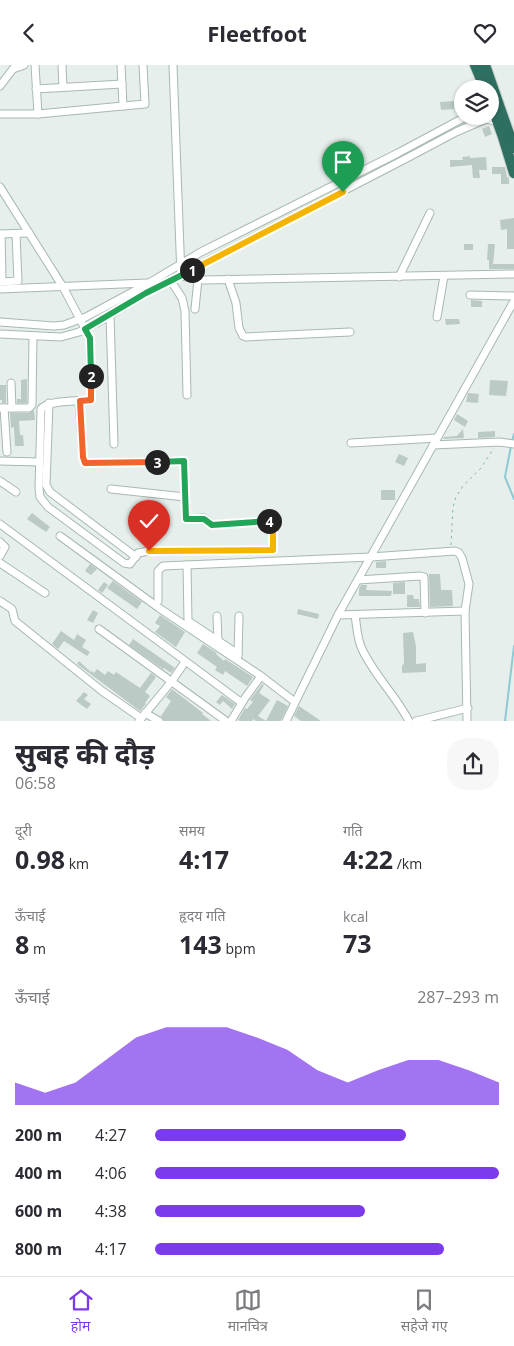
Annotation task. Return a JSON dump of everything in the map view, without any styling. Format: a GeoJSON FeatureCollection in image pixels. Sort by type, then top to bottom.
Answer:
{"type":"FeatureCollection","features":[{"type":"Feature","properties":{"kind":"highway"},"geometry":{"type":"LineString","coordinates":[[476,65],[482,80]]}},
{"type":"Feature","properties":{"kind":"highway"},"geometry":{"type":"LineString","coordinates":[[485,65],[514,148]]}},
{"type":"Feature","properties":{"kind":"highway"},"geometry":{"type":"LineString","coordinates":[[499,125],[514,173]]}},
{"type":"Feature","properties":{"kind":"street"},"geometry":{"type":"LineString","coordinates":[[0,86],[14,67],[24,65]]}},
{"type":"Feature","properties":{"kind":"street"},"geometry":{"type":"LineString","coordinates":[[36,65],[38,114]]}},
{"type":"Feature","properties":{"kind":"street"},"geometry":{"type":"LineString","coordinates":[[62,65],[63,87]]}},
{"type":"Feature","properties":{"kind":"street"},"geometry":{"type":"LineString","coordinates":[[121,65],[123,106]]}},
{"type":"Feature","properties":{"kind":"street"},"geometry":{"type":"LineString","coordinates":[[0,114],[38,114],[145,104],[143,65]]}},
{"type":"Feature","properties":{"kind":"street"},"geometry":{"type":"LineString","coordinates":[[172,65],[179,265],[181,276]]}},
{"type":"Feature","properties":{"kind":"street"},"geometry":{"type":"LineString","coordinates":[[36,89],[122,85]]}},
{"type":"Feature","properties":{"kind":"street"},"geometry":{"type":"LineString","coordinates":[[0,321],[54,326],[64,325],[80,319],[149,283],[201,252],[454,123]]}},
{"type":"Feature","properties":{"kind":"street"},"geometry":{"type":"LineString","coordinates":[[0,334],[61,337],[85,329],[157,287],[471,125]]}},
{"type":"Feature","properties":{"kind":"street"},"geometry":{"type":"LineString","coordinates":[[0,187],[63,287],[90,338],[91,400],[49,403],[41,409],[40,497],[48,507],[124,563],[130,564],[138,553],[142,551],[273,550],[273,521],[212,525],[204,519],[186,519],[184,461],[85,463],[83,457],[80,401]]}},
{"type":"Feature","properties":{"kind":"street"},"geometry":{"type":"LineString","coordinates":[[400,277],[430,213]]}},
{"type":"Feature","properties":{"kind":"street"},"geometry":{"type":"LineString","coordinates":[[1,284],[1,234],[29,233]]}},
{"type":"Feature","properties":{"kind":"street"},"geometry":{"type":"LineString","coordinates":[[1,284],[18,281],[16,234]]}},
{"type":"Feature","properties":{"kind":"street"},"geometry":{"type":"LineString","coordinates":[[181,276],[198,279],[228,279],[514,274]]}},
{"type":"Feature","properties":{"kind":"street"},"geometry":{"type":"LineString","coordinates":[[437,317],[444,276]]}},
{"type":"Feature","properties":{"kind":"street"},"geometry":{"type":"LineString","coordinates":[[196,309],[198,279]]}},
{"type":"Feature","properties":{"kind":"street"},"geometry":{"type":"LineString","coordinates":[[228,279],[236,303],[239,328],[243,335],[251,337],[350,333]]}},
{"type":"Feature","properties":{"kind":"street"},"geometry":{"type":"LineString","coordinates":[[171,281],[182,298],[185,311],[186,395]]}},
{"type":"Feature","properties":{"kind":"street"},"geometry":{"type":"LineString","coordinates":[[1,284],[63,287],[149,283],[157,287]]}},
{"type":"Feature","properties":{"kind":"street"},"geometry":{"type":"LineString","coordinates":[[470,295],[514,296]]}},
{"type":"Feature","properties":{"kind":"street"},"geometry":{"type":"LineString","coordinates":[[286,721],[338,615],[514,301]]}},
{"type":"Feature","properties":{"kind":"street"},"geometry":{"type":"LineString","coordinates":[[110,315],[114,444]]}},
{"type":"Feature","properties":{"kind":"street"},"geometry":{"type":"LineString","coordinates":[[6,408],[29,407],[32,405],[33,336]]}},
{"type":"Feature","properties":{"kind":"street"},"geometry":{"type":"LineString","coordinates":[[7,453],[6,408],[11,383]]}},
{"type":"Feature","properties":{"kind":"street"},"geometry":{"type":"LineString","coordinates":[[49,403],[46,485],[50,492],[136,557]]}},
{"type":"Feature","properties":{"kind":"street"},"geometry":{"type":"LineString","coordinates":[[351,443],[437,438]]}},
{"type":"Feature","properties":{"kind":"street"},"geometry":{"type":"LineString","coordinates":[[433,445],[502,442],[514,444]]}},
{"type":"Feature","properties":{"kind":"street"},"geometry":{"type":"LineString","coordinates":[[0,461],[39,462]]}},
{"type":"Feature","properties":{"kind":"street"},"geometry":{"type":"LineString","coordinates":[[0,481],[16,492]]}},
{"type":"Feature","properties":{"kind":"street"},"geometry":{"type":"LineString","coordinates":[[111,489],[185,497]]}},
{"type":"Feature","properties":{"kind":"street"},"geometry":{"type":"LineString","coordinates":[[0,524],[242,703]]}},
{"type":"Feature","properties":{"kind":"street"},"geometry":{"type":"LineString","coordinates":[[60,536],[159,609],[295,702]]}},
{"type":"Feature","properties":{"kind":"street"},"geometry":{"type":"LineString","coordinates":[[0,542],[5,547],[0,556]]}},
{"type":"Feature","properties":{"kind":"street"},"geometry":{"type":"LineString","coordinates":[[158,601],[158,575],[160,567],[371,557],[451,551],[459,553],[468,578],[465,611],[467,721]]}},
{"type":"Feature","properties":{"kind":"street"},"geometry":{"type":"LineString","coordinates":[[0,563],[45,593]]}},
{"type":"Feature","properties":{"kind":"street"},"geometry":{"type":"LineString","coordinates":[[187,565],[188,621],[238,655],[238,616]]}},
{"type":"Feature","properties":{"kind":"street"},"geometry":{"type":"LineString","coordinates":[[358,580],[422,576],[425,580],[425,613]]}},
{"type":"Feature","properties":{"kind":"street"},"geometry":{"type":"LineString","coordinates":[[0,601],[12,609],[15,621],[102,691],[141,718],[159,721]]}},
{"type":"Feature","properties":{"kind":"street"},"geometry":{"type":"LineString","coordinates":[[338,615],[465,611]]}},
{"type":"Feature","properties":{"kind":"street"},"geometry":{"type":"LineString","coordinates":[[355,615],[362,649],[409,721]]}},
{"type":"Feature","properties":{"kind":"street"},"geometry":{"type":"LineString","coordinates":[[217,616],[218,641]]}},
{"type":"Feature","properties":{"kind":"street"},"geometry":{"type":"LineString","coordinates":[[99,629],[226,721]]}},
{"type":"Feature","properties":{"kind":"street"},"geometry":{"type":"LineString","coordinates":[[141,718],[172,681],[185,662]]}},
{"type":"Feature","properties":{"kind":"street"},"geometry":{"type":"LineString","coordinates":[[231,721],[261,677]]}},
{"type":"Feature","properties":{"kind":"street"},"geometry":{"type":"LineString","coordinates":[[416,721],[468,707]]}},
{"type":"Feature","properties":{"kind":"path"},"geometry":{"type":"LineString","coordinates":[[451,551],[453,507],[456,497],[463,486],[481,468],[488,455],[502,442]]}},
{"type":"Feature","properties":{"kind":"building"},"geometry":{"type":"Polygon","coordinates":[[[454,101],[454,109],[441,110],[440,102],[454,101]]]}},
{"type":"Feature","properties":{"kind":"building"},"geometry":{"type":"Polygon","coordinates":[[[489,126],[492,134],[485,137],[482,129],[489,126]]]}},
{"type":"Feature","properties":{"kind":"building"},"geometry":{"type":"Polygon","coordinates":[[[470,156],[470,158],[486,157],[487,170],[479,170],[480,178],[473,178],[472,165],[450,167],[450,160],[463,160],[462,157],[470,156]]]}},
{"type":"Feature","properties":{"kind":"building"},"geometry":{"type":"Polygon","coordinates":[[[492,167],[505,167],[509,184],[501,184],[501,174],[492,174],[492,167]]]}},
{"type":"Feature","properties":{"kind":"building"},"geometry":{"type":"Polygon","coordinates":[[[514,218],[514,249],[507,249],[507,229],[501,230],[500,220],[514,218]]]}},
{"type":"Feature","properties":{"kind":"building"},"geometry":{"type":"Polygon","coordinates":[[[464,244],[473,244],[473,250],[464,250],[464,244]]]}},
{"type":"Feature","properties":{"kind":"building"},"geometry":{"type":"Polygon","coordinates":[[[488,244],[495,244],[493,264],[514,264],[514,269],[489,269],[489,260],[487,260],[488,244]]]}},
{"type":"Feature","properties":{"kind":"building"},"geometry":{"type":"Polygon","coordinates":[[[471,300],[482,301],[482,307],[471,307],[471,300]]]}},
{"type":"Feature","properties":{"kind":"building"},"geometry":{"type":"Polygon","coordinates":[[[445,319],[459,319],[460,324],[446,325],[445,319]]]}},
{"type":"Feature","properties":{"kind":"building"},"geometry":{"type":"Polygon","coordinates":[[[27,379],[27,403],[17,403],[17,399],[21,399],[21,380],[27,379]]]}},
{"type":"Feature","properties":{"kind":"building"},"geometry":{"type":"Polygon","coordinates":[[[490,380],[508,381],[506,396],[489,395],[490,380]]]}},
{"type":"Feature","properties":{"kind":"building"},"geometry":{"type":"Polygon","coordinates":[[[0,385],[6,385],[6,403],[2,403],[2,400],[0,400],[0,385]]]}},
{"type":"Feature","properties":{"kind":"building"},"geometry":{"type":"Polygon","coordinates":[[[468,393],[479,394],[478,403],[466,402],[468,393]]]}},
{"type":"Feature","properties":{"kind":"building"},"geometry":{"type":"Polygon","coordinates":[[[34,410],[35,420],[19,421],[20,435],[23,435],[24,446],[15,446],[14,427],[11,428],[10,413],[29,413],[34,410]]]}},
{"type":"Feature","properties":{"kind":"building"},"geometry":{"type":"Polygon","coordinates":[[[457,414],[468,421],[465,427],[454,420],[457,414]]]}},
{"type":"Feature","properties":{"kind":"building"},"geometry":{"type":"Polygon","coordinates":[[[463,429],[464,438],[443,439],[444,437],[457,436],[463,429]]]}},
{"type":"Feature","properties":{"kind":"building"},"geometry":{"type":"Polygon","coordinates":[[[495,431],[495,437],[478,438],[478,432],[495,431]]]}},
{"type":"Feature","properties":{"kind":"building"},"geometry":{"type":"Polygon","coordinates":[[[399,454],[408,458],[404,466],[395,462],[399,454]]]}},
{"type":"Feature","properties":{"kind":"building"},"geometry":{"type":"Polygon","coordinates":[[[381,490],[395,490],[395,500],[381,500],[381,490]]]}},
{"type":"Feature","properties":{"kind":"building"},"geometry":{"type":"Polygon","coordinates":[[[32,513],[50,527],[46,532],[27,519],[32,513]]]}},
{"type":"Feature","properties":{"kind":"building"},"geometry":{"type":"Polygon","coordinates":[[[386,561],[386,568],[376,568],[376,562],[386,561]]]}},
{"type":"Feature","properties":{"kind":"building"},"geometry":{"type":"Polygon","coordinates":[[[90,564],[97,569],[91,575],[85,571],[90,564]]]}},
{"type":"Feature","properties":{"kind":"building"},"geometry":{"type":"Polygon","coordinates":[[[429,574],[440,574],[441,590],[452,590],[453,606],[430,607],[429,574]]]}},
{"type":"Feature","properties":{"kind":"building"},"geometry":{"type":"Polygon","coordinates":[[[113,581],[142,602],[137,609],[107,588],[113,581]]]}},
{"type":"Feature","properties":{"kind":"building"},"geometry":{"type":"Polygon","coordinates":[[[104,582],[108,585],[102,593],[98,590],[104,582]]]}},
{"type":"Feature","properties":{"kind":"building"},"geometry":{"type":"Polygon","coordinates":[[[405,582],[405,594],[393,594],[393,583],[405,582]]]}},
{"type":"Feature","properties":{"kind":"building"},"geometry":{"type":"Polygon","coordinates":[[[361,585],[367,585],[366,590],[392,591],[391,596],[359,596],[361,585]]]}},
{"type":"Feature","properties":{"kind":"building"},"geometry":{"type":"Polygon","coordinates":[[[407,595],[413,595],[414,599],[419,599],[420,607],[407,607],[407,595]]]}},
{"type":"Feature","properties":{"kind":"building"},"geometry":{"type":"Polygon","coordinates":[[[298,609],[319,614],[318,619],[297,614],[298,609]]]}},
{"type":"Feature","properties":{"kind":"building"},"geometry":{"type":"Polygon","coordinates":[[[93,610],[98,613],[93,623],[87,620],[93,610]]]}},
{"type":"Feature","properties":{"kind":"building"},"geometry":{"type":"Polygon","coordinates":[[[160,615],[185,632],[176,647],[155,632],[160,626],[155,623],[160,615]]]}},
{"type":"Feature","properties":{"kind":"building"},"geometry":{"type":"Polygon","coordinates":[[[61,631],[74,640],[77,634],[86,640],[82,647],[90,652],[87,656],[64,641],[58,649],[52,644],[61,631]]]}},
{"type":"Feature","properties":{"kind":"building"},"geometry":{"type":"Polygon","coordinates":[[[413,632],[416,646],[416,664],[426,663],[426,672],[402,673],[402,665],[404,664],[403,633],[413,632]]]}},
{"type":"Feature","properties":{"kind":"building"},"geometry":{"type":"Polygon","coordinates":[[[133,639],[175,668],[171,673],[163,669],[129,645],[133,639]]]}},
{"type":"Feature","properties":{"kind":"building"},"geometry":{"type":"Polygon","coordinates":[[[203,644],[217,653],[224,661],[225,659],[253,677],[247,686],[225,671],[223,675],[215,670],[217,667],[197,653],[203,644]]]}},
{"type":"Feature","properties":{"kind":"building"},"geometry":{"type":"Polygon","coordinates":[[[79,661],[91,672],[94,673],[97,669],[105,675],[108,671],[114,675],[116,672],[140,688],[151,673],[156,677],[145,692],[150,696],[146,704],[140,711],[77,664],[79,661]]]}},
{"type":"Feature","properties":{"kind":"building"},"geometry":{"type":"Polygon","coordinates":[[[262,684],[264,685],[259,693],[270,700],[258,716],[266,721],[256,721],[253,719],[252,721],[238,720],[245,708],[247,709],[253,702],[250,700],[262,684]]]}},
{"type":"Feature","properties":{"kind":"building"},"geometry":{"type":"Polygon","coordinates":[[[172,689],[211,721],[164,721],[161,716],[171,701],[166,697],[172,689]]]}},
{"type":"Feature","properties":{"kind":"building"},"geometry":{"type":"Polygon","coordinates":[[[84,692],[88,695],[84,699],[91,704],[87,709],[76,701],[84,692]]]}},
{"type":"Feature","properties":{"kind":"building"},"geometry":{"type":"Polygon","coordinates":[[[222,695],[235,704],[232,709],[223,701],[220,705],[216,702],[222,695]]]}},
{"type":"Feature","properties":{"kind":"building"},"geometry":{"type":"Polygon","coordinates":[[[277,700],[288,706],[280,721],[266,721],[277,700]]]}},
{"type":"Feature","properties":{"kind":"building"},"geometry":{"type":"Polygon","coordinates":[[[299,706],[321,721],[301,721],[294,716],[299,706]]]}},
{"type":"Feature","properties":{"kind":"waterway"},"geometry":{"type":"LineString","coordinates":[[512,441],[514,434]]}},
{"type":"Feature","properties":{"kind":"waterway"},"geometry":{"type":"LineString","coordinates":[[511,446],[505,477],[514,499]]}},
{"type":"Feature","properties":{"kind":"waterway"},"geometry":{"type":"LineString","coordinates":[[505,721],[514,646]]}},
{"type":"Feature","properties":{"kind":"route"},"geometry":{"type":"LineString","coordinates":[[149,551],[273,550],[273,521],[212,525],[207,519],[186,519],[184,461],[85,463],[83,457],[80,401],[91,400],[90,338],[85,329],[146,293],[343,192]]}}]}
